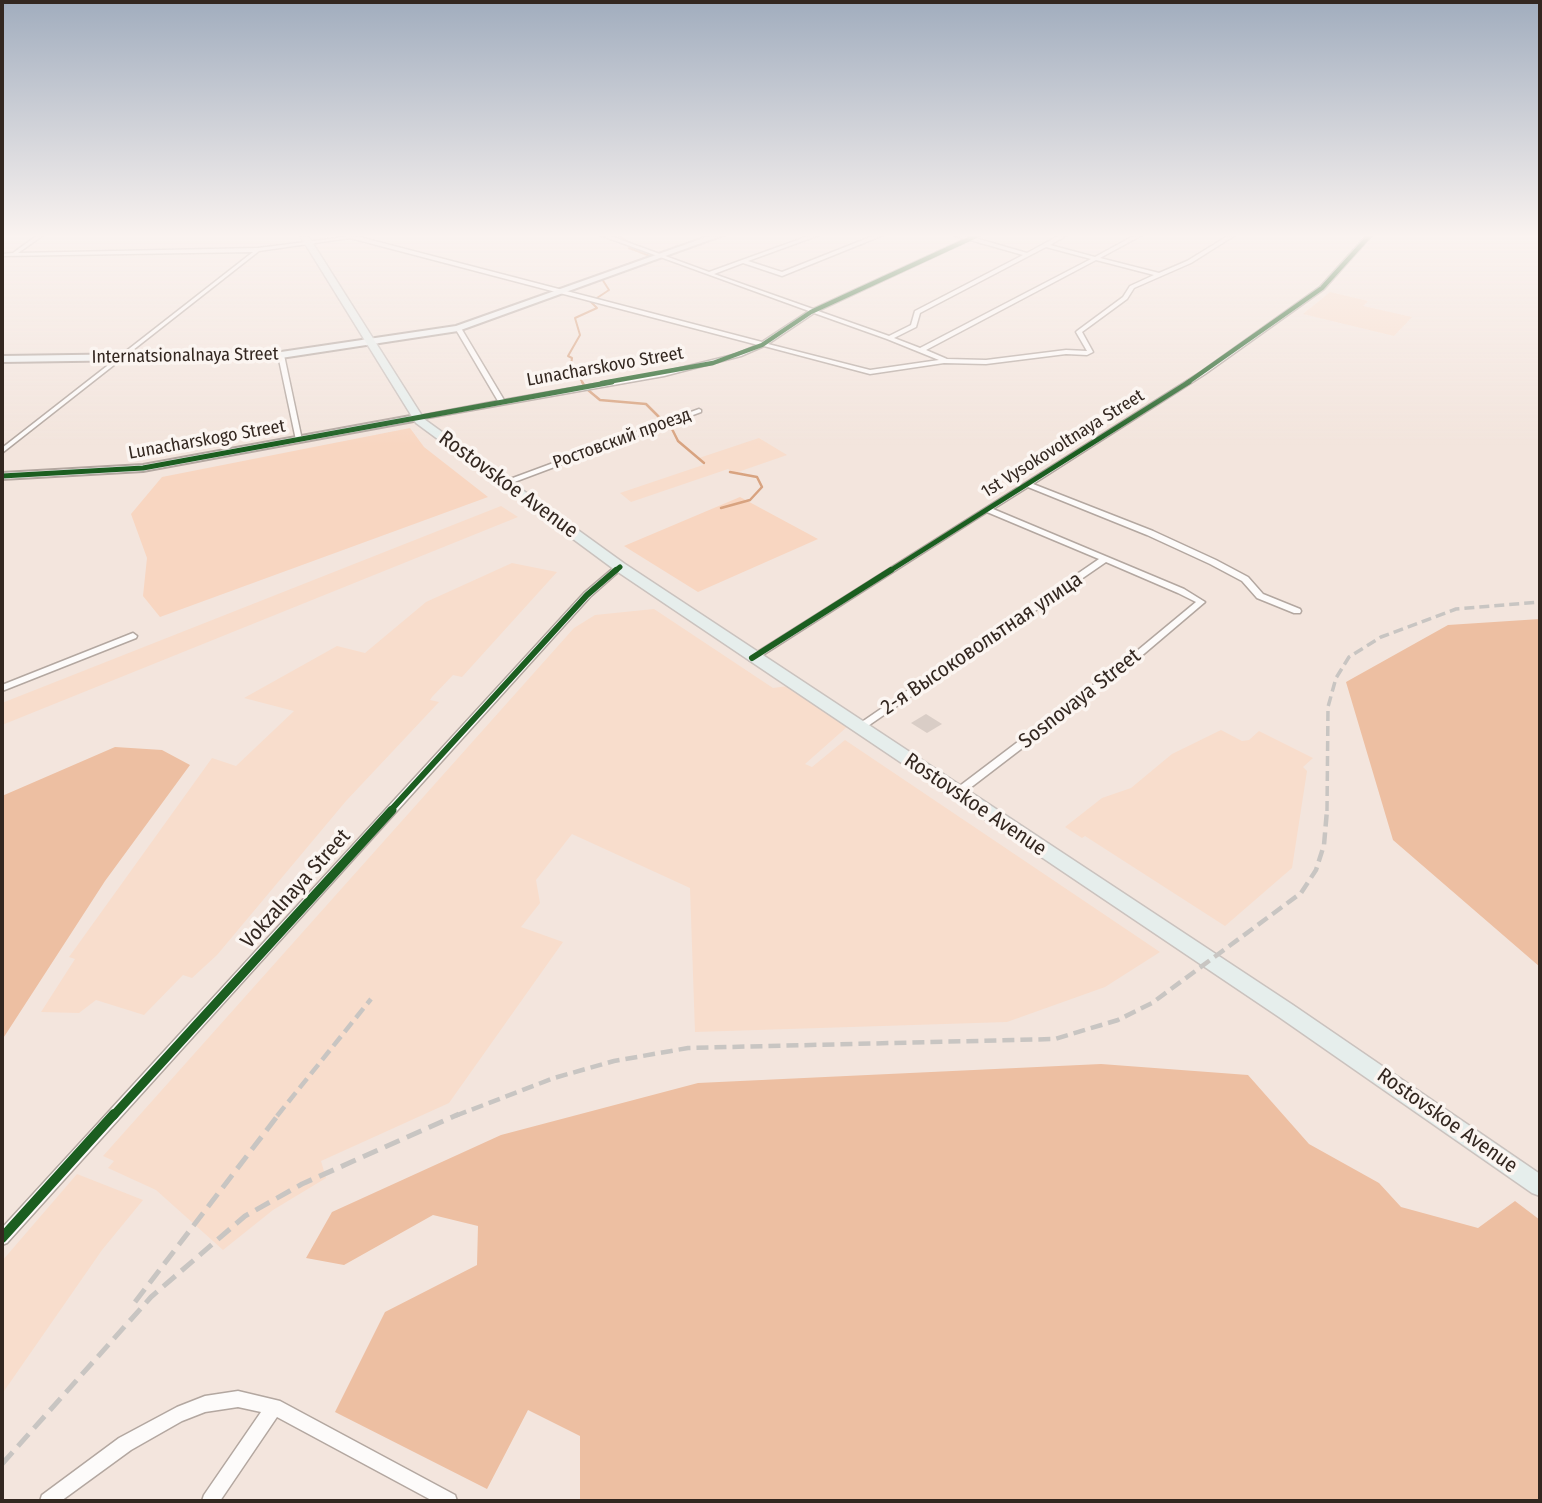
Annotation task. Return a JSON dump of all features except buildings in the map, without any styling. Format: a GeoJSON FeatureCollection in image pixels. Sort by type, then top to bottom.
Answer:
{"type":"FeatureCollection","features":[{"type":"Feature","properties":{"kind":"main road"},"geometry":{"type":"LineString","coordinates":[[345,304],[416,418]]}},
{"type":"Feature","properties":{"kind":"main road","name":"Rostovskoe Avenue"},"geometry":{"type":"LineString","coordinates":[[416,418],[620,567],[752,658],[1369,1067],[1540,1185]]}},
{"type":"Feature","properties":{"kind":"street"},"geometry":{"type":"LineString","coordinates":[[2,451],[189,304]]}},
{"type":"Feature","properties":{"kind":"street","name":"Internatsionalnaya Street"},"geometry":{"type":"LineString","coordinates":[[2,359],[281,355],[458,328],[525,304]]}},
{"type":"Feature","properties":{"kind":"street"},"geometry":{"type":"LineString","coordinates":[[611,304],[870,372],[944,361],[986,362],[1066,352],[1087,353],[1090,352],[1079,332],[1117,304]]}},
{"type":"Feature","properties":{"kind":"street"},"geometry":{"type":"LineString","coordinates":[[790,304],[889,338],[944,361]]}},
{"type":"Feature","properties":{"kind":"street","name":"Lunacharskovo Street"},"geometry":{"type":"LineString","coordinates":[[416,418],[713,363],[762,345],[811,312],[828,304]]}},
{"type":"Feature","properties":{"kind":"street"},"geometry":{"type":"LineString","coordinates":[[889,338],[914,326],[917,312],[932,304]]}},
{"type":"Feature","properties":{"kind":"street"},"geometry":{"type":"LineString","coordinates":[[920,351],[1013,304]]}},
{"type":"Feature","properties":{"kind":"street","name":"1st Vysokovoltnaya Street"},"geometry":{"type":"LineString","coordinates":[[752,658],[1029,485],[1302,304]]}},
{"type":"Feature","properties":{"kind":"street"},"geometry":{"type":"LineString","coordinates":[[458,328],[502,402]]}},
{"type":"Feature","properties":{"kind":"street"},"geometry":{"type":"LineString","coordinates":[[281,355],[299,440]]}},
{"type":"Feature","properties":{"kind":"street","name":"Ростовский проезд"},"geometry":{"type":"LineString","coordinates":[[506,482],[699,411]]}},
{"type":"Feature","properties":{"kind":"street","name":"Lunacharskogo Street"},"geometry":{"type":"LineString","coordinates":[[2,476],[143,468],[416,418]]}},
{"type":"Feature","properties":{"kind":"street"},"geometry":{"type":"LineString","coordinates":[[1029,485],[1213,562],[1245,579],[1260,596],[1297,611]]}},
{"type":"Feature","properties":{"kind":"street"},"geometry":{"type":"LineString","coordinates":[[988,510],[1105,559]]}},
{"type":"Feature","properties":{"kind":"street","name":"Sosnovaya Street"},"geometry":{"type":"LineString","coordinates":[[957,793],[1129,662],[1201,602],[1105,559]]}},
{"type":"Feature","properties":{"kind":"street","name":"2-я Высоковольтная улица"},"geometry":{"type":"LineString","coordinates":[[859,728],[1105,559]]}},
{"type":"Feature","properties":{"kind":"street","name":"Vokzalnaya Street"},"geometry":{"type":"LineString","coordinates":[[2,1238],[587,595],[620,567]]}},
{"type":"Feature","properties":{"kind":"street"},"geometry":{"type":"LineString","coordinates":[[2,688],[133,636]]}},
{"type":"Feature","properties":{"kind":"street"},"geometry":{"type":"LineString","coordinates":[[48,1501],[125,1444],[177,1415],[205,1404],[238,1399],[258,1401],[274,1407],[449,1501]]}},
{"type":"Feature","properties":{"kind":"street"},"geometry":{"type":"LineString","coordinates":[[210,1501],[274,1407]]}},
{"type":"Feature","properties":{"kind":"shaded area"},"geometry":{"type":"Polygon","coordinates":[[[1315,304],[1365,304],[1363,306],[1412,317],[1394,336],[1303,314],[1315,304]]]}},
{"type":"Feature","properties":{"kind":"shaded area"},"geometry":{"type":"Polygon","coordinates":[[[410,428],[424,447],[488,497],[160,617],[143,596],[147,558],[131,514],[162,477],[410,428]]]}},
{"type":"Feature","properties":{"kind":"shaded area"},"geometry":{"type":"Polygon","coordinates":[[[759,438],[787,455],[735,473],[728,469],[631,502],[620,493],[706,464],[699,458],[759,438]]]}},
{"type":"Feature","properties":{"kind":"shaded area"},"geometry":{"type":"Polygon","coordinates":[[[740,497],[818,539],[698,592],[624,546],[740,497]]]}},
{"type":"Feature","properties":{"kind":"shaded area"},"geometry":{"type":"Polygon","coordinates":[[[501,506],[518,517],[2,725],[2,703],[501,506]]]}},
{"type":"Feature","properties":{"kind":"shaded area"},"geometry":{"type":"Polygon","coordinates":[[[512,563],[557,572],[462,677],[453,675],[432,697],[430,700],[439,702],[346,801],[217,955],[192,978],[183,975],[144,1015],[96,1000],[79,1013],[41,1012],[75,959],[69,957],[212,758],[236,766],[294,711],[244,698],[337,646],[365,653],[426,602],[512,563]]]}},
{"type":"Feature","properties":{"kind":"shaded area"},"geometry":{"type":"Polygon","coordinates":[[[654,609],[773,688],[788,686],[848,726],[805,764],[812,767],[845,740],[1160,952],[1105,987],[1007,1022],[695,1032],[690,888],[572,834],[536,880],[540,903],[521,927],[563,942],[449,1103],[321,1161],[326,1178],[273,1210],[223,1250],[156,1190],[108,1168],[114,1161],[103,1156],[574,628],[595,615],[654,609]]]}},
{"type":"Feature","properties":{"kind":"shaded area"},"geometry":{"type":"Polygon","coordinates":[[[1540,619],[1540,967],[1393,840],[1346,682],[1448,625],[1540,619]]]}},
{"type":"Feature","properties":{"kind":"shaded area"},"geometry":{"type":"Polygon","coordinates":[[[1221,730],[1242,741],[1249,740],[1259,731],[1313,758],[1303,767],[1307,771],[1292,868],[1225,926],[1085,836],[1082,838],[1065,827],[1102,798],[1131,788],[1172,754],[1221,730]]]}},
{"type":"Feature","properties":{"kind":"shaded area"},"geometry":{"type":"Polygon","coordinates":[[[115,747],[162,750],[190,765],[105,881],[2,1040],[2,796],[115,747]]]}},
{"type":"Feature","properties":{"kind":"shaded area"},"geometry":{"type":"Polygon","coordinates":[[[1101,1064],[1248,1075],[1309,1144],[1379,1183],[1401,1207],[1478,1228],[1515,1201],[1540,1220],[1540,1501],[580,1501],[580,1436],[528,1410],[487,1489],[335,1412],[385,1312],[477,1265],[478,1226],[433,1215],[344,1265],[306,1258],[332,1212],[501,1135],[698,1083],[1101,1064]]]}},
{"type":"Feature","properties":{"kind":"shaded area"},"geometry":{"type":"Polygon","coordinates":[[[77,1174],[143,1200],[102,1250],[2,1394],[2,1261],[77,1174]]]}},
{"type":"Feature","properties":{"kind":"waterway"},"geometry":{"type":"LineString","coordinates":[[583,383],[571,365],[572,358],[568,356],[580,335],[575,318],[597,308],[593,304]]}},
{"type":"Feature","properties":{"kind":"waterway"},"geometry":{"type":"LineString","coordinates":[[588,390],[600,400],[646,404],[663,421]]}},
{"type":"Feature","properties":{"kind":"waterway"},"geometry":{"type":"LineString","coordinates":[[670,425],[678,441],[704,463]]}},
{"type":"Feature","properties":{"kind":"waterway"},"geometry":{"type":"LineString","coordinates":[[721,508],[750,500],[762,487],[757,477],[730,472]]}},
{"type":"Feature","properties":{"kind":"railway"},"geometry":{"type":"LineString","coordinates":[[1327,811],[1328,707],[1336,678],[1349,657],[1381,637],[1456,609],[1540,602]]}},
{"type":"Feature","properties":{"kind":"railway"},"geometry":{"type":"LineString","coordinates":[[455,1116],[554,1078],[614,1061],[688,1048],[1055,1039],[1118,1020],[1152,1003],[1301,893],[1316,870],[1324,845],[1327,810]]}},
{"type":"Feature","properties":{"kind":"railway"},"geometry":{"type":"LineString","coordinates":[[277,1116],[371,999]]}},
{"type":"Feature","properties":{"kind":"railway"},"geometry":{"type":"LineString","coordinates":[[135,1302],[279,1114]]}},
{"type":"Feature","properties":{"kind":"railway"},"geometry":{"type":"LineString","coordinates":[[2,1464],[151,1297],[245,1216],[302,1184],[459,1114]]}},
{"type":"Feature","properties":{"kind":"cycle path"},"geometry":{"type":"LineString","coordinates":[[2,476],[143,468],[713,363],[762,345],[811,312],[828,304]]}},
{"type":"Feature","properties":{"kind":"cycle path"},"geometry":{"type":"LineString","coordinates":[[752,658],[1203,373],[1299,304]]}},
{"type":"Feature","properties":{"kind":"cycle path"},"geometry":{"type":"LineString","coordinates":[[2,1238],[587,595],[620,567]]}}]}
